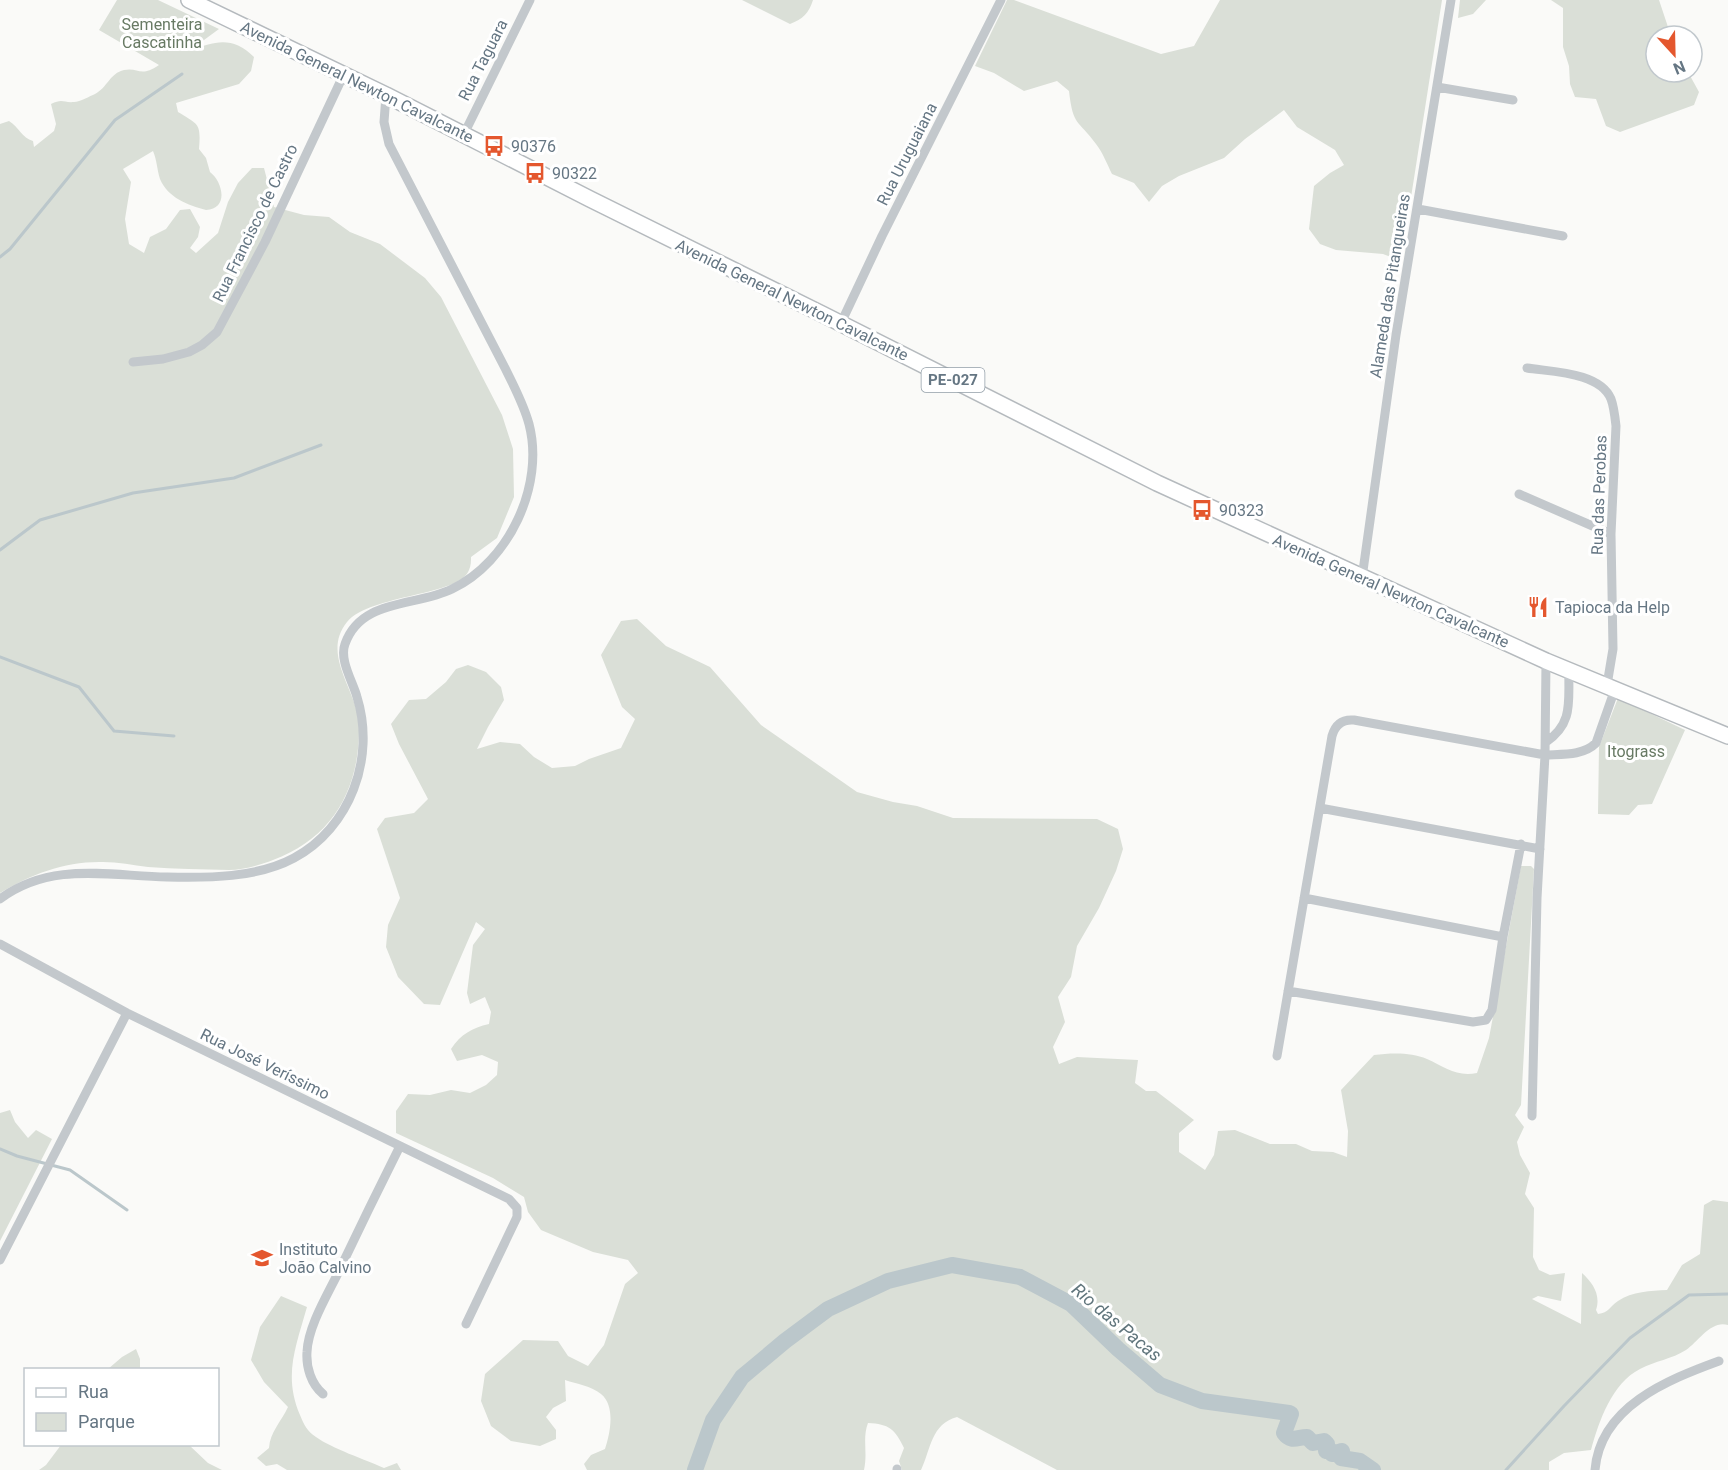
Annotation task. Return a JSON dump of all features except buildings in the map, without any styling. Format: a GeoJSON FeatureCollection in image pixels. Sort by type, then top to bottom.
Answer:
{"type":"FeatureCollection","features":[{"type":"Feature","properties":{"kind":"main road","name":"Avenida General Newton Cavalcante"},"geometry":{"type":"LineString","coordinates":[[189,0],[386,95],[590,200],[841,323],[1157,483],[1546,661],[1728,736]]}},
{"type":"Feature","properties":{"kind":"street","name":"Rua Taguara"},"geometry":{"type":"LineString","coordinates":[[464,134],[530,0]]}},
{"type":"Feature","properties":{"kind":"street","name":"Rua Uruguaiana"},"geometry":{"type":"LineString","coordinates":[[841,323],[882,236],[1001,0]]}},
{"type":"Feature","properties":{"kind":"street","name":"Alameda das Pitangueiras"},"geometry":{"type":"LineString","coordinates":[[1362,578],[1396,335],[1451,0]]}},
{"type":"Feature","properties":{"kind":"street","name":"Rua Francisco de Castro"},"geometry":{"type":"LineString","coordinates":[[133,362],[163,359],[189,352],[202,345],[217,332],[266,242],[343,76]]}},
{"type":"Feature","properties":{"kind":"street"},"geometry":{"type":"LineString","coordinates":[[1437,87],[1513,100]]}},
{"type":"Feature","properties":{"kind":"street"},"geometry":{"type":"LineString","coordinates":[[0,899],[18,888],[39,880],[78,872],[166,877],[254,872],[293,859],[316,844],[346,808],[359,768],[362,715],[345,661],[343,646],[349,634],[366,617],[381,608],[434,596],[453,589],[488,562],[507,538],[518,519],[528,493],[532,472],[529,425],[505,368],[389,144],[384,122],[386,95]]}},
{"type":"Feature","properties":{"kind":"street"},"geometry":{"type":"LineString","coordinates":[[1418,209],[1563,236]]}},
{"type":"Feature","properties":{"kind":"street","name":"Rua das Perobas"},"geometry":{"type":"LineString","coordinates":[[1527,368],[1598,382],[1611,398],[1616,426],[1611,534],[1613,649],[1611,687],[1600,736],[1592,747],[1577,753],[1545,755]]}},
{"type":"Feature","properties":{"kind":"street"},"geometry":{"type":"LineString","coordinates":[[1519,494],[1611,534]]}},
{"type":"Feature","properties":{"kind":"street"},"geometry":{"type":"LineString","coordinates":[[1532,1116],[1539,863],[1546,742],[1546,661]]}},
{"type":"Feature","properties":{"kind":"street"},"geometry":{"type":"LineString","coordinates":[[1546,742],[1560,731],[1565,723],[1569,670]]}},
{"type":"Feature","properties":{"kind":"street"},"geometry":{"type":"LineString","coordinates":[[1277,1056],[1320,808],[1337,726],[1344,720],[1354,720],[1545,755]]}},
{"type":"Feature","properties":{"kind":"street"},"geometry":{"type":"LineString","coordinates":[[1320,808],[1540,849]]}},
{"type":"Feature","properties":{"kind":"street"},"geometry":{"type":"LineString","coordinates":[[1288,991],[1482,1022],[1490,1016],[1492,1010],[1521,844]]}},
{"type":"Feature","properties":{"kind":"street"},"geometry":{"type":"LineString","coordinates":[[1519,859],[1539,863]]}},
{"type":"Feature","properties":{"kind":"street"},"geometry":{"type":"LineString","coordinates":[[1304,898],[1503,937]]}},
{"type":"Feature","properties":{"kind":"street","name":"Rua José Veríssimo"},"geometry":{"type":"LineString","coordinates":[[0,944],[127,1013],[503,1195],[517,1208],[515,1221],[466,1324]]}},
{"type":"Feature","properties":{"kind":"street"},"geometry":{"type":"LineString","coordinates":[[0,1259],[127,1013]]}},
{"type":"Feature","properties":{"kind":"street"},"geometry":{"type":"LineString","coordinates":[[323,1394],[311,1378],[307,1353],[309,1339],[321,1308],[400,1146]]}},
{"type":"Feature","properties":{"kind":"street"},"geometry":{"type":"LineString","coordinates":[[1595,1470],[1603,1438],[1617,1417],[1631,1404],[1664,1385],[1719,1361]]}},
{"type":"Feature","properties":{"kind":"green space","name":"Sementeira Cascatinha"},"geometry":{"type":"Polygon","coordinates":[[[117,0],[158,0],[219,29],[189,51],[223,42],[238,46],[254,57],[251,71],[239,84],[176,103],[178,112],[199,129],[199,149],[221,188],[221,200],[218,205],[206,210],[173,196],[160,179],[153,151],[123,169],[131,182],[125,219],[129,244],[144,253],[150,237],[166,229],[180,210],[190,209],[200,227],[198,237],[190,248],[196,253],[218,233],[228,202],[238,183],[252,168],[264,168],[274,207],[304,215],[329,217],[350,232],[380,244],[425,278],[441,297],[502,415],[513,449],[514,497],[497,538],[471,557],[470,568],[462,579],[450,585],[375,606],[359,613],[347,622],[337,647],[343,674],[357,713],[358,749],[348,790],[339,808],[312,838],[273,860],[246,868],[178,869],[114,862],[89,862],[49,870],[0,893],[0,124],[9,121],[33,141],[34,147],[54,131],[56,124],[51,104],[61,101],[76,102],[95,94],[112,77],[124,70],[148,71],[159,65],[99,30],[117,0]]]}},
{"type":"Feature","properties":{"kind":"green space"},"geometry":{"type":"Polygon","coordinates":[[[742,0],[813,0],[805,15],[790,24],[742,0]]]}},
{"type":"Feature","properties":{"kind":"green space"},"geometry":{"type":"Polygon","coordinates":[[[1007,0],[1014,0],[1161,54],[1194,46],[1220,0],[1442,0],[1401,261],[1383,254],[1336,250],[1320,244],[1309,229],[1314,186],[1344,165],[1335,150],[1297,127],[1284,110],[1224,158],[1179,176],[1162,186],[1149,202],[1134,183],[1112,174],[1098,147],[1077,122],[1072,111],[1069,91],[1057,81],[1024,91],[994,73],[975,66],[1007,0]]]}},
{"type":"Feature","properties":{"kind":"green space"},"geometry":{"type":"Polygon","coordinates":[[[1460,0],[1486,0],[1473,14],[1458,18],[1460,0]]]}},
{"type":"Feature","properties":{"kind":"green space"},"geometry":{"type":"Polygon","coordinates":[[[1551,0],[1659,0],[1667,24],[1644,24],[1644,84],[1695,84],[1699,92],[1694,105],[1620,132],[1606,126],[1596,99],[1575,97],[1570,84],[1569,66],[1563,47],[1563,8],[1551,0]]]}},
{"type":"Feature","properties":{"kind":"green space"},"geometry":{"type":"Polygon","coordinates":[[[637,619],[666,646],[710,667],[761,725],[857,792],[917,806],[953,818],[1097,819],[1118,829],[1123,849],[1116,871],[1099,908],[1077,946],[1071,977],[1058,997],[1065,1022],[1053,1047],[1059,1064],[1077,1057],[1138,1060],[1135,1083],[1146,1091],[1156,1091],[1194,1120],[1179,1133],[1179,1152],[1205,1170],[1214,1155],[1218,1131],[1235,1130],[1270,1144],[1296,1144],[1312,1151],[1333,1152],[1347,1157],[1348,1131],[1341,1090],[1374,1055],[1414,1055],[1463,1074],[1477,1073],[1489,1038],[1521,866],[1531,866],[1534,869],[1521,1105],[1515,1115],[1524,1127],[1517,1142],[1520,1155],[1530,1173],[1525,1194],[1534,1208],[1533,1257],[1539,1270],[1550,1275],[1565,1273],[1561,1301],[1538,1296],[1532,1299],[1581,1324],[1582,1273],[1590,1281],[1597,1294],[1598,1314],[1605,1312],[1629,1295],[1667,1290],[1682,1265],[1700,1254],[1704,1205],[1713,1200],[1728,1202],[1728,1325],[1722,1324],[1711,1328],[1686,1350],[1630,1375],[1614,1393],[1608,1404],[1591,1450],[1564,1453],[1549,1462],[1549,1470],[1057,1470],[957,1417],[948,1420],[937,1431],[921,1470],[902,1470],[899,1461],[904,1448],[898,1436],[886,1426],[868,1423],[865,1435],[864,1470],[587,1470],[584,1464],[591,1455],[605,1449],[610,1428],[609,1406],[606,1399],[597,1391],[565,1380],[566,1401],[553,1408],[546,1417],[556,1430],[556,1439],[540,1446],[511,1441],[491,1426],[481,1401],[485,1374],[523,1340],[558,1341],[568,1356],[588,1366],[604,1345],[625,1284],[638,1273],[628,1260],[593,1252],[541,1230],[528,1212],[524,1197],[493,1178],[396,1133],[396,1111],[408,1094],[430,1095],[451,1090],[470,1093],[486,1085],[497,1075],[498,1062],[482,1055],[457,1061],[451,1049],[467,1032],[489,1024],[491,1012],[485,997],[470,1004],[467,993],[473,945],[485,929],[476,922],[440,1005],[424,1004],[398,977],[386,947],[388,925],[400,898],[377,829],[385,818],[414,813],[428,799],[391,724],[409,700],[426,699],[446,682],[456,669],[468,665],[486,672],[501,687],[504,700],[477,749],[500,742],[520,744],[534,757],[552,768],[575,766],[621,748],[635,719],[622,707],[601,655],[621,621],[637,619]]]}},
{"type":"Feature","properties":{"kind":"green space","name":"Itograss"},"geometry":{"type":"Polygon","coordinates":[[[1618,698],[1685,730],[1652,804],[1638,805],[1629,815],[1598,814],[1599,747],[1618,698]]]}},
{"type":"Feature","properties":{"kind":"green space"},"geometry":{"type":"Polygon","coordinates":[[[10,1110],[15,1122],[28,1138],[36,1130],[52,1139],[0,1241],[0,1113],[10,1110]]]}},
{"type":"Feature","properties":{"kind":"green space"},"geometry":{"type":"Polygon","coordinates":[[[281,1296],[307,1307],[295,1348],[292,1374],[295,1401],[306,1428],[322,1441],[339,1450],[384,1468],[397,1463],[401,1470],[287,1470],[277,1464],[266,1466],[257,1458],[269,1448],[274,1432],[288,1407],[264,1382],[251,1360],[260,1327],[281,1296]]]}},
{"type":"Feature","properties":{"kind":"green space"},"geometry":{"type":"Polygon","coordinates":[[[136,1349],[140,1359],[140,1368],[109,1368],[136,1349]]]}},
{"type":"Feature","properties":{"kind":"green space"},"geometry":{"type":"Polygon","coordinates":[[[60,1446],[190,1446],[208,1463],[222,1470],[39,1470],[46,1465],[60,1446]]]}},
{"type":"Feature","properties":{"kind":"waterway"},"geometry":{"type":"LineString","coordinates":[[0,257],[10,249],[115,120],[182,74]]}},
{"type":"Feature","properties":{"kind":"waterway"},"geometry":{"type":"LineString","coordinates":[[0,550],[40,520],[133,493],[234,478],[321,445]]}},
{"type":"Feature","properties":{"kind":"waterway"},"geometry":{"type":"LineString","coordinates":[[0,657],[79,687],[114,731],[174,736]]}},
{"type":"Feature","properties":{"kind":"waterway"},"geometry":{"type":"LineString","coordinates":[[0,1149],[17,1156],[70,1170],[127,1210]]}},
{"type":"Feature","properties":{"kind":"waterway","name":"Rio das Pacas"},"geometry":{"type":"LineString","coordinates":[[695,1470],[713,1420],[742,1377],[785,1341],[828,1309],[888,1281],[952,1265],[1020,1277],[1071,1304],[1160,1385],[1202,1401],[1289,1413],[1291,1414],[1284,1433],[1289,1438],[1307,1437],[1313,1443],[1324,1441],[1327,1444],[1326,1451],[1330,1450],[1332,1454],[1342,1451],[1341,1458],[1360,1461],[1373,1470]]}},
{"type":"Feature","properties":{"kind":"waterway"},"geometry":{"type":"LineString","coordinates":[[1506,1470],[1630,1338],[1689,1295],[1728,1294]]}},
{"type":"Feature","properties":{"kind":"place","name":"90376"},"geometry":{"type":"Point","coordinates":[494,146]}},
{"type":"Feature","properties":{"kind":"place","name":"90322"},"geometry":{"type":"Point","coordinates":[535,173]}},
{"type":"Feature","properties":{"kind":"place","name":"90323"},"geometry":{"type":"Point","coordinates":[1202,510]}},
{"type":"Feature","properties":{"kind":"place","name":"Tapioca da Help"},"geometry":{"type":"Point","coordinates":[1538,607]}},
{"type":"Feature","properties":{"kind":"place","name":"Instituto João Calvino"},"geometry":{"type":"Point","coordinates":[262,1258]}}]}
